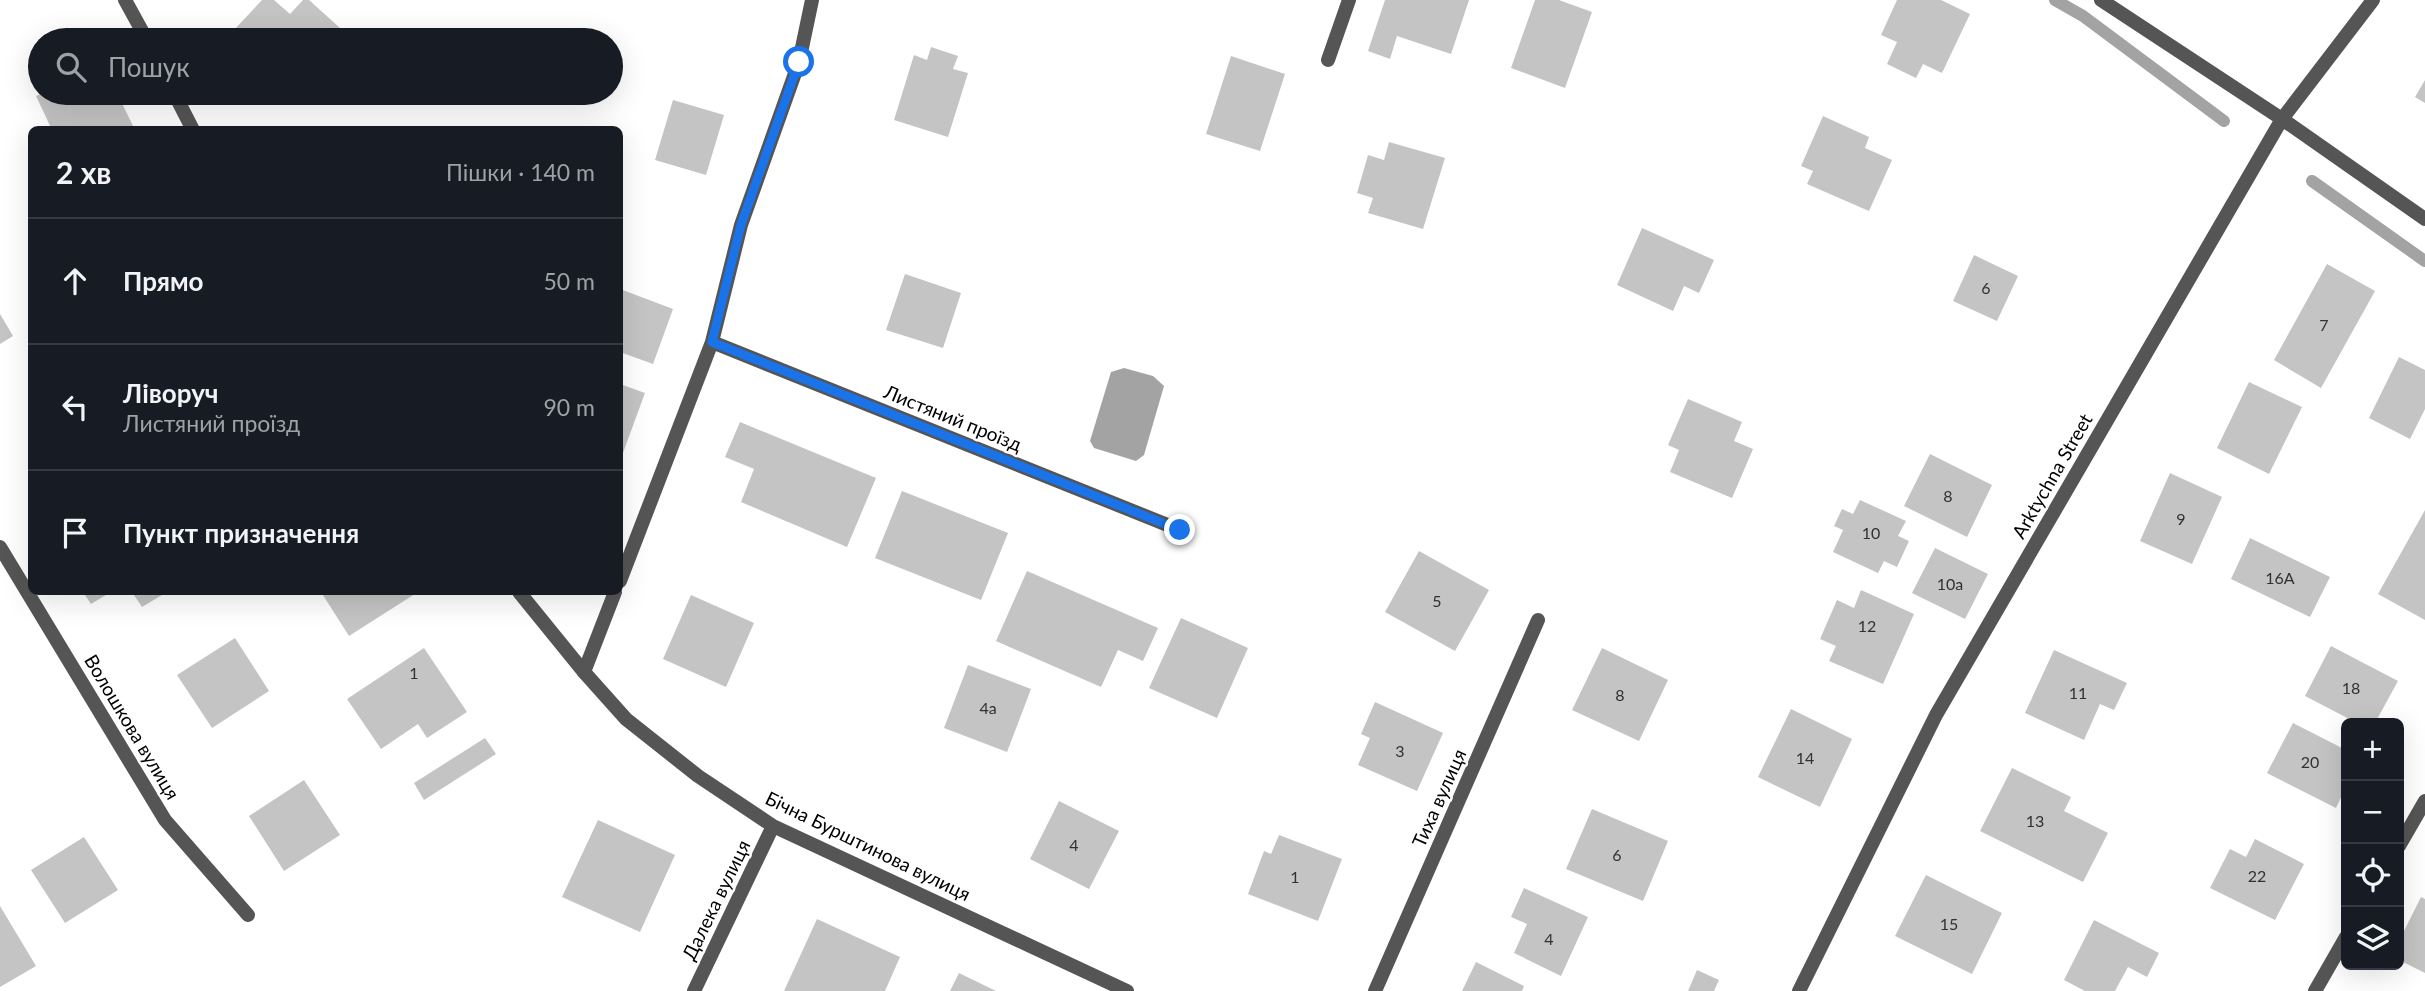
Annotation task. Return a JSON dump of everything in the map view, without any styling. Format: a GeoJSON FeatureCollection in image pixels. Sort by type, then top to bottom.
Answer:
{"type":"FeatureCollection","features":[{"type":"Feature","properties":{"kind":"street"},"geometry":{"type":"LineString","coordinates":[[125,0],[140,28]]}},
{"type":"Feature","properties":{"kind":"street"},"geometry":{"type":"LineString","coordinates":[[623,573],[712,342],[741,225],[799,62],[813,0]]}},
{"type":"Feature","properties":{"kind":"street"},"geometry":{"type":"LineString","coordinates":[[1328,60],[1349,0]]}},
{"type":"Feature","properties":{"kind":"street"},"geometry":{"type":"LineString","coordinates":[[2101,0],[2282,119],[2425,219]]}},
{"type":"Feature","properties":{"kind":"street","name":"Arktychna Street"},"geometry":{"type":"LineString","coordinates":[[1799,991],[1936,715],[2282,119],[2373,0]]}},
{"type":"Feature","properties":{"kind":"street"},"geometry":{"type":"LineString","coordinates":[[180,105],[191,126]]}},
{"type":"Feature","properties":{"kind":"street","name":"Листяний проїзд"},"geometry":{"type":"LineString","coordinates":[[712,342],[1180,530]]}},
{"type":"Feature","properties":{"kind":"street","name":"Волошкова вулиця"},"geometry":{"type":"LineString","coordinates":[[0,547],[28,593]]}},
{"type":"Feature","properties":{"kind":"street","name":"Волошкова вулиця"},"geometry":{"type":"LineString","coordinates":[[29,595],[165,820],[248,915]]}},
{"type":"Feature","properties":{"kind":"street","name":"Бічна Бурштинова вулиця"},"geometry":{"type":"LineString","coordinates":[[521,595],[626,719],[698,776],[773,826],[1127,991]]}},
{"type":"Feature","properties":{"kind":"street"},"geometry":{"type":"LineString","coordinates":[[584,672],[614,595]]}},
{"type":"Feature","properties":{"kind":"street","name":"Тиха вулиця"},"geometry":{"type":"LineString","coordinates":[[1376,991],[1538,620]]}},
{"type":"Feature","properties":{"kind":"street"},"geometry":{"type":"LineString","coordinates":[[2400,844],[2425,801]]}},
{"type":"Feature","properties":{"kind":"street","name":"Далека вулиця"},"geometry":{"type":"LineString","coordinates":[[694,991],[773,826]]}},
{"type":"Feature","properties":{"kind":"street"},"geometry":{"type":"LineString","coordinates":[[2315,991],[2341,946]]}},
{"type":"Feature","properties":{"kind":"shaded area"},"geometry":{"type":"Polygon","coordinates":[[[1124,368],[1153,376],[1164,386],[1144,455],[1136,461],[1094,448],[1090,441],[1111,372],[1124,368]]]}},
{"type":"Feature","properties":{"kind":"building"},"geometry":{"type":"Polygon","coordinates":[[[262,0],[274,0],[290,14],[303,0],[309,0],[340,28],[236,28],[262,0]]]}},
{"type":"Feature","properties":{"kind":"building"},"geometry":{"type":"Polygon","coordinates":[[[1385,0],[1469,0],[1451,54],[1397,36],[1390,59],[1368,51],[1385,0]]]}},
{"type":"Feature","properties":{"kind":"building"},"geometry":{"type":"Polygon","coordinates":[[[1535,0],[1559,0],[1592,12],[1565,88],[1511,68],[1535,0]]]}},
{"type":"Feature","properties":{"kind":"building"},"geometry":{"type":"Polygon","coordinates":[[[1897,0],[1941,0],[1970,14],[1942,73],[1923,64],[1916,78],[1887,64],[1897,42],[1881,35],[1897,0]]]}},
{"type":"Feature","properties":{"kind":"building"},"geometry":{"type":"Polygon","coordinates":[[[931,47],[958,56],[953,69],[968,73],[948,137],[894,120],[914,55],[927,60],[931,47]]]}},
{"type":"Feature","properties":{"kind":"building"},"geometry":{"type":"Polygon","coordinates":[[[1231,56],[1285,74],[1260,151],[1206,134],[1231,56]]]}},
{"type":"Feature","properties":{"kind":"building"},"geometry":{"type":"Polygon","coordinates":[[[2425,80],[2425,103],[2415,97],[2425,80]]]}},
{"type":"Feature","properties":{"kind":"building"},"geometry":{"type":"Polygon","coordinates":[[[673,100],[724,115],[706,175],[655,160],[673,100]]]}},
{"type":"Feature","properties":{"kind":"building"},"geometry":{"type":"Polygon","coordinates":[[[40,105],[123,105],[133,126],[50,126],[40,105]]]}},
{"type":"Feature","properties":{"kind":"building"},"geometry":{"type":"Polygon","coordinates":[[[1823,116],[1869,137],[1865,148],[1892,160],[1869,211],[1807,184],[1813,171],[1801,166],[1823,116]]]}},
{"type":"Feature","properties":{"kind":"building"},"geometry":{"type":"Polygon","coordinates":[[[1389,142],[1445,158],[1423,229],[1368,213],[1373,198],[1357,193],[1368,155],[1384,160],[1389,142]]]}},
{"type":"Feature","properties":{"kind":"building"},"geometry":{"type":"Polygon","coordinates":[[[1642,228],[1714,260],[1699,293],[1684,286],[1673,311],[1617,285],[1642,228]]]}},
{"type":"Feature","properties":{"kind":"building"},"geometry":{"type":"Polygon","coordinates":[[[1974,255],[2018,276],[1997,321],[1953,301],[1974,255]]]}},
{"type":"Feature","properties":{"kind":"building"},"geometry":{"type":"Polygon","coordinates":[[[2327,264],[2375,291],[2321,388],[2274,360],[2327,264]]]}},
{"type":"Feature","properties":{"kind":"building"},"geometry":{"type":"Polygon","coordinates":[[[905,274],[961,293],[943,348],[886,330],[905,274]]]}},
{"type":"Feature","properties":{"kind":"building"},"geometry":{"type":"Polygon","coordinates":[[[623,290],[673,309],[653,364],[623,353],[623,290]]]}},
{"type":"Feature","properties":{"kind":"building"},"geometry":{"type":"Polygon","coordinates":[[[0,314],[13,336],[0,344],[0,314]]]}},
{"type":"Feature","properties":{"kind":"building"},"geometry":{"type":"Polygon","coordinates":[[[2399,357],[2425,370],[2425,409],[2410,439],[2369,418],[2399,357]]]}},
{"type":"Feature","properties":{"kind":"building"},"geometry":{"type":"Polygon","coordinates":[[[2249,382],[2302,407],[2269,474],[2217,448],[2249,382]]]}},
{"type":"Feature","properties":{"kind":"building"},"geometry":{"type":"Polygon","coordinates":[[[623,385],[645,393],[623,453],[623,385]]]}},
{"type":"Feature","properties":{"kind":"building"},"geometry":{"type":"Polygon","coordinates":[[[1688,399],[1742,422],[1734,441],[1753,449],[1732,498],[1670,472],[1679,450],[1668,445],[1688,399]]]}},
{"type":"Feature","properties":{"kind":"building"},"geometry":{"type":"Polygon","coordinates":[[[740,422],[876,478],[847,547],[741,502],[754,469],[725,457],[740,422]]]}},
{"type":"Feature","properties":{"kind":"building"},"geometry":{"type":"Polygon","coordinates":[[[1930,454],[1992,485],[1967,537],[1904,506],[1930,454]]]}},
{"type":"Feature","properties":{"kind":"building"},"geometry":{"type":"Polygon","coordinates":[[[2170,473],[2222,497],[2192,564],[2140,541],[2170,473]]]}},
{"type":"Feature","properties":{"kind":"building"},"geometry":{"type":"Polygon","coordinates":[[[902,491],[1008,533],[981,600],[875,558],[902,491]]]}},
{"type":"Feature","properties":{"kind":"building"},"geometry":{"type":"Polygon","coordinates":[[[1860,500],[1906,521],[1898,536],[1909,541],[1897,567],[1884,561],[1878,573],[1833,552],[1843,530],[1834,526],[1842,509],[1853,514],[1860,500]]]}},
{"type":"Feature","properties":{"kind":"building"},"geometry":{"type":"Polygon","coordinates":[[[2425,510],[2425,620],[2378,594],[2425,510]]]}},
{"type":"Feature","properties":{"kind":"building"},"geometry":{"type":"Polygon","coordinates":[[[2250,538],[2330,577],[2310,617],[2231,579],[2250,538]]]}},
{"type":"Feature","properties":{"kind":"building"},"geometry":{"type":"Polygon","coordinates":[[[1935,548],[1988,574],[1965,619],[1912,593],[1935,548]]]}},
{"type":"Feature","properties":{"kind":"building"},"geometry":{"type":"Polygon","coordinates":[[[1419,551],[1489,590],[1455,651],[1385,612],[1419,551]]]}},
{"type":"Feature","properties":{"kind":"building"},"geometry":{"type":"Polygon","coordinates":[[[1027,571],[1158,628],[1143,661],[1118,650],[1101,687],[996,641],[1027,571]]]}},
{"type":"Feature","properties":{"kind":"building"},"geometry":{"type":"Polygon","coordinates":[[[1861,590],[1914,614],[1883,684],[1829,661],[1836,646],[1820,639],[1837,600],[1854,608],[1861,590]]]}},
{"type":"Feature","properties":{"kind":"building"},"geometry":{"type":"Polygon","coordinates":[[[85,595],[106,595],[91,604],[85,595]]]}},
{"type":"Feature","properties":{"kind":"building"},"geometry":{"type":"Polygon","coordinates":[[[134,595],[162,595],[142,607],[134,595]]]}},
{"type":"Feature","properties":{"kind":"building"},"geometry":{"type":"Polygon","coordinates":[[[323,595],[413,595],[349,636],[323,595]]]}},
{"type":"Feature","properties":{"kind":"building"},"geometry":{"type":"Polygon","coordinates":[[[691,595],[754,623],[726,687],[663,659],[691,595]]]}},
{"type":"Feature","properties":{"kind":"building"},"geometry":{"type":"Polygon","coordinates":[[[1181,618],[1248,648],[1217,718],[1149,688],[1181,618]]]}},
{"type":"Feature","properties":{"kind":"building"},"geometry":{"type":"Polygon","coordinates":[[[235,638],[269,691],[212,728],[177,675],[235,638]]]}},
{"type":"Feature","properties":{"kind":"building"},"geometry":{"type":"Polygon","coordinates":[[[2331,646],[2398,681],[2378,718],[2347,718],[2305,696],[2331,646]]]}},
{"type":"Feature","properties":{"kind":"building"},"geometry":{"type":"Polygon","coordinates":[[[424,648],[467,712],[427,738],[418,724],[381,749],[347,699],[424,648]]]}},
{"type":"Feature","properties":{"kind":"building"},"geometry":{"type":"Polygon","coordinates":[[[1602,648],[1668,680],[1639,741],[1572,710],[1602,648]]]}},
{"type":"Feature","properties":{"kind":"building"},"geometry":{"type":"Polygon","coordinates":[[[2054,650],[2127,683],[2114,710],[2100,704],[2084,740],[2025,713],[2054,650]]]}},
{"type":"Feature","properties":{"kind":"building"},"geometry":{"type":"Polygon","coordinates":[[[968,665],[1031,689],[1007,752],[944,728],[968,665]]]}},
{"type":"Feature","properties":{"kind":"building"},"geometry":{"type":"Polygon","coordinates":[[[1375,702],[1443,733],[1417,791],[1358,765],[1370,738],[1361,734],[1375,702]]]}},
{"type":"Feature","properties":{"kind":"building"},"geometry":{"type":"Polygon","coordinates":[[[1791,709],[1852,739],[1820,807],[1758,777],[1791,709]]]}},
{"type":"Feature","properties":{"kind":"building"},"geometry":{"type":"Polygon","coordinates":[[[2293,723],[2341,747],[2341,798],[2336,808],[2267,773],[2293,723]]]}},
{"type":"Feature","properties":{"kind":"building"},"geometry":{"type":"Polygon","coordinates":[[[485,738],[496,754],[424,800],[414,783],[485,738]]]}},
{"type":"Feature","properties":{"kind":"building"},"geometry":{"type":"Polygon","coordinates":[[[2012,768],[2071,797],[2064,811],[2108,833],[2083,882],[1980,831],[2012,768]]]}},
{"type":"Feature","properties":{"kind":"building"},"geometry":{"type":"Polygon","coordinates":[[[304,780],[340,835],[284,871],[249,816],[304,780]]]}},
{"type":"Feature","properties":{"kind":"building"},"geometry":{"type":"Polygon","coordinates":[[[1059,801],[1119,831],[1089,889],[1030,859],[1059,801]]]}},
{"type":"Feature","properties":{"kind":"building"},"geometry":{"type":"Polygon","coordinates":[[[1592,809],[1668,841],[1643,901],[1566,869],[1592,809]]]}},
{"type":"Feature","properties":{"kind":"building"},"geometry":{"type":"Polygon","coordinates":[[[598,820],[675,855],[640,932],[562,897],[598,820]]]}},
{"type":"Feature","properties":{"kind":"building"},"geometry":{"type":"Polygon","coordinates":[[[1279,835],[1342,859],[1318,921],[1248,894],[1264,851],[1271,854],[1279,835]]]}},
{"type":"Feature","properties":{"kind":"building"},"geometry":{"type":"Polygon","coordinates":[[[84,837],[118,890],[65,923],[31,870],[84,837]]]}},
{"type":"Feature","properties":{"kind":"building"},"geometry":{"type":"Polygon","coordinates":[[[2255,839],[2304,864],[2275,920],[2210,888],[2230,849],[2246,857],[2255,839]]]}},
{"type":"Feature","properties":{"kind":"building"},"geometry":{"type":"Polygon","coordinates":[[[1926,875],[2002,913],[1972,974],[1895,936],[1926,875]]]}},
{"type":"Feature","properties":{"kind":"building"},"geometry":{"type":"Polygon","coordinates":[[[1524,888],[1588,917],[1561,976],[1514,953],[1527,924],[1511,917],[1524,888]]]}},
{"type":"Feature","properties":{"kind":"building"},"geometry":{"type":"Polygon","coordinates":[[[2421,897],[2425,899],[2425,973],[2404,962],[2404,931],[2421,897]]]}},
{"type":"Feature","properties":{"kind":"building"},"geometry":{"type":"Polygon","coordinates":[[[0,906],[36,966],[0,987],[0,906]]]}},
{"type":"Feature","properties":{"kind":"building"},"geometry":{"type":"Polygon","coordinates":[[[817,919],[900,957],[885,991],[784,991],[817,919]]]}},
{"type":"Feature","properties":{"kind":"building"},"geometry":{"type":"Polygon","coordinates":[[[2094,920],[2159,953],[2147,977],[2128,967],[2115,991],[2085,991],[2064,980],[2094,920]]]}},
{"type":"Feature","properties":{"kind":"building"},"geometry":{"type":"Polygon","coordinates":[[[1476,962],[1524,986],[1522,991],[1462,991],[1476,962]]]}},
{"type":"Feature","properties":{"kind":"building"},"geometry":{"type":"Polygon","coordinates":[[[1697,970],[1719,980],[1714,991],[1688,991],[1697,970]]]}},
{"type":"Feature","properties":{"kind":"building"},"geometry":{"type":"Polygon","coordinates":[[[959,973],[996,991],[950,991],[959,973]]]}},
{"type":"Feature","properties":{"kind":"waterway"},"geometry":{"type":"LineString","coordinates":[[2055,0],[2083,16],[2224,121]]}},
{"type":"Feature","properties":{"kind":"waterway"},"geometry":{"type":"LineString","coordinates":[[2312,181],[2425,261]]}},
{"type":"Feature","properties":{"kind":"route"},"geometry":{"type":"LineString","coordinates":[[799,62],[771,147],[741,225],[712,342],[1180,530]]}}]}
